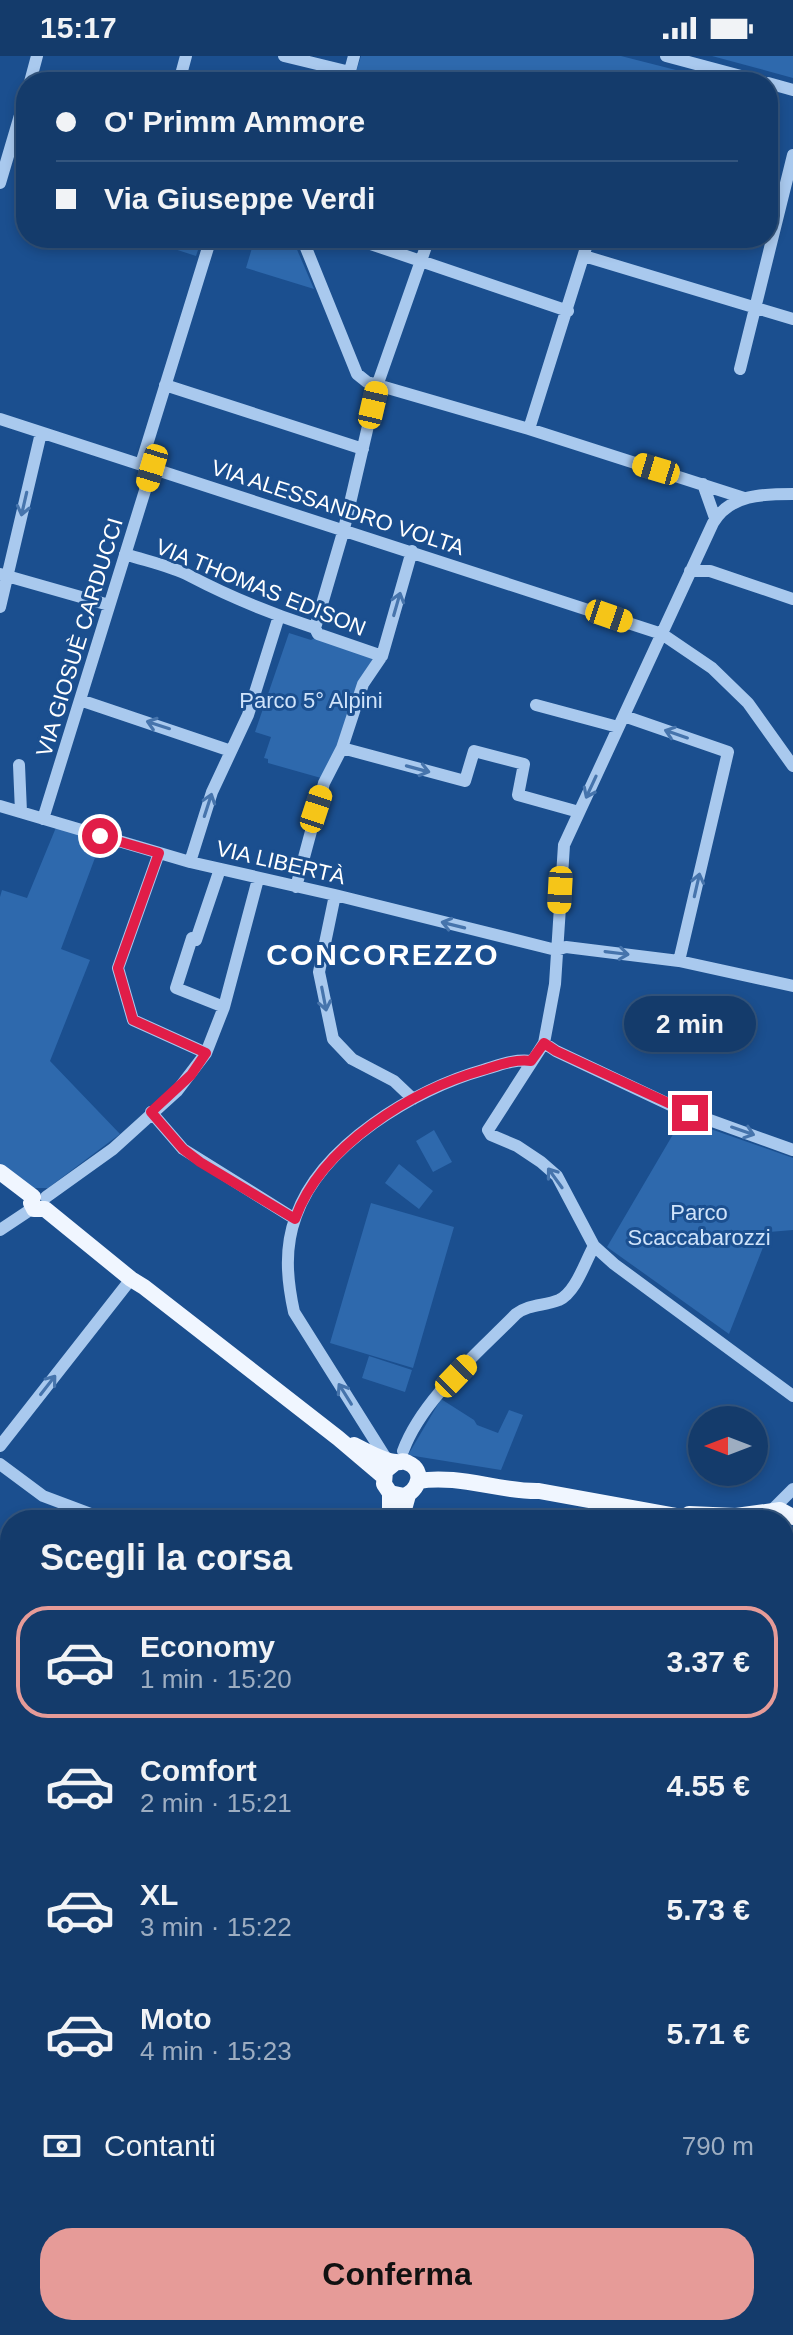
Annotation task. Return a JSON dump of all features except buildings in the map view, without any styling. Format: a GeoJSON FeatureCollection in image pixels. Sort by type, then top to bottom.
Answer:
{"type":"FeatureCollection","features":[{"type":"Feature","properties":{"kind":"main road"},"geometry":{"type":"LineString","coordinates":[[0,1172],[135,1273],[137,1283],[338,1438],[392,1468],[399,1496],[414,1482],[458,1480],[651,1510]]}},
{"type":"Feature","properties":{"kind":"main road"},"geometry":{"type":"LineString","coordinates":[[392,1468],[406,1462],[414,1482],[404,1510]]}},
{"type":"Feature","properties":{"kind":"main road"},"geometry":{"type":"LineString","coordinates":[[390,1510],[392,1468]]}},
{"type":"Feature","properties":{"kind":"street"},"geometry":{"type":"LineString","coordinates":[[284,56],[333,72]]}},
{"type":"Feature","properties":{"kind":"street"},"geometry":{"type":"LineString","coordinates":[[666,56],[725,72]]}},
{"type":"Feature","properties":{"kind":"street"},"geometry":{"type":"LineString","coordinates":[[0,183],[16,138]]}},
{"type":"Feature","properties":{"kind":"street"},"geometry":{"type":"LineString","coordinates":[[778,228],[789,192],[793,155]]}},
{"type":"Feature","properties":{"kind":"street","name":"VIA GIOSUÈ CARDUCCI"},"geometry":{"type":"LineString","coordinates":[[43,819],[125,554],[165,385],[208,248]]}},
{"type":"Feature","properties":{"kind":"street"},"geometry":{"type":"LineString","coordinates":[[306,248],[357,374],[367,382],[529,429],[744,498]]}},
{"type":"Feature","properties":{"kind":"street"},"geometry":{"type":"LineString","coordinates":[[383,248],[568,311]]}},
{"type":"Feature","properties":{"kind":"street"},"geometry":{"type":"LineString","coordinates":[[315,628],[344,529],[378,383],[426,248]]}},
{"type":"Feature","properties":{"kind":"street"},"geometry":{"type":"LineString","coordinates":[[529,429],[586,248]]}},
{"type":"Feature","properties":{"kind":"street"},"geometry":{"type":"LineString","coordinates":[[740,369],[772,248]]}},
{"type":"Feature","properties":{"kind":"street"},"geometry":{"type":"LineString","coordinates":[[584,256],[793,319]]}},
{"type":"Feature","properties":{"kind":"street"},"geometry":{"type":"LineString","coordinates":[[165,385],[363,449]]}},
{"type":"Feature","properties":{"kind":"street","name":"VIA ALESSANDRO VOLTA"},"geometry":{"type":"LineString","coordinates":[[0,419],[662,634],[712,668],[748,703],[793,766]]}},
{"type":"Feature","properties":{"kind":"street"},"geometry":{"type":"LineString","coordinates":[[0,607],[4,575],[41,433]]}},
{"type":"Feature","properties":{"kind":"street"},"geometry":{"type":"LineString","coordinates":[[703,484],[715,518]]}},
{"type":"Feature","properties":{"kind":"street"},"geometry":{"type":"LineString","coordinates":[[793,494],[762,494],[725,507],[715,518],[701,547],[564,845],[555,984],[544,1043],[488,1130],[491,1135],[517,1146],[557,1176],[594,1246],[621,1270],[793,1396]]}},
{"type":"Feature","properties":{"kind":"street"},"geometry":{"type":"LineString","coordinates":[[701,547],[702,557],[710,571]]}},
{"type":"Feature","properties":{"kind":"street"},"geometry":{"type":"LineString","coordinates":[[296,887],[324,783],[342,748],[363,684],[382,656],[412,551]]}},
{"type":"Feature","properties":{"kind":"street","name":"VIA THOMAS EDISON"},"geometry":{"type":"LineString","coordinates":[[125,554],[190,576],[201,584],[315,628],[318,634],[382,656]]}},
{"type":"Feature","properties":{"kind":"street"},"geometry":{"type":"LineString","coordinates":[[690,571],[710,571],[793,599]]}},
{"type":"Feature","properties":{"kind":"street"},"geometry":{"type":"LineString","coordinates":[[4,575],[109,605]]}},
{"type":"Feature","properties":{"kind":"street"},"geometry":{"type":"LineString","coordinates":[[190,862],[212,792],[248,715],[279,616]]}},
{"type":"Feature","properties":{"kind":"street"},"geometry":{"type":"LineString","coordinates":[[80,700],[231,751]]}},
{"type":"Feature","properties":{"kind":"street"},"geometry":{"type":"LineString","coordinates":[[536,705],[621,721],[728,752],[679,961]]}},
{"type":"Feature","properties":{"kind":"street"},"geometry":{"type":"LineString","coordinates":[[342,748],[465,781],[474,751],[524,764],[518,795],[579,812]]}},
{"type":"Feature","properties":{"kind":"street"},"geometry":{"type":"LineString","coordinates":[[19,765],[21,812]]}},
{"type":"Feature","properties":{"kind":"street","name":"VIA LIBERTÀ"},"geometry":{"type":"LineString","coordinates":[[0,806],[190,862],[556,950],[566,947],[679,961],[789,987]]}},
{"type":"Feature","properties":{"kind":"street"},"geometry":{"type":"LineString","coordinates":[[159,853],[118,968],[133,1020],[206,1053]]}},
{"type":"Feature","properties":{"kind":"street"},"geometry":{"type":"LineString","coordinates":[[220,869],[176,988],[224,1007]]}},
{"type":"Feature","properties":{"kind":"street"},"geometry":{"type":"LineString","coordinates":[[0,1230],[113,1149],[191,1075],[206,1053],[224,1007],[258,879]]}},
{"type":"Feature","properties":{"kind":"street"},"geometry":{"type":"LineString","coordinates":[[335,895],[319,972],[333,1039],[352,1059],[394,1081],[413,1099]]}},
{"type":"Feature","properties":{"kind":"street"},"geometry":{"type":"LineString","coordinates":[[544,1043],[679,1109],[793,1150]]}},
{"type":"Feature","properties":{"kind":"street"},"geometry":{"type":"LineString","coordinates":[[392,1468],[294,1312],[288,1285],[287,1253],[295,1219],[309,1191],[331,1160],[367,1130],[413,1099],[456,1077],[518,1060],[531,1061]]}},
{"type":"Feature","properties":{"kind":"street"},"geometry":{"type":"LineString","coordinates":[[151,1112],[183,1149],[200,1162],[295,1219]]}},
{"type":"Feature","properties":{"kind":"street"},"geometry":{"type":"LineString","coordinates":[[392,1468],[410,1432],[437,1396],[516,1314],[525,1307],[561,1299],[570,1291],[594,1246]]}},
{"type":"Feature","properties":{"kind":"street"},"geometry":{"type":"LineString","coordinates":[[0,1446],[137,1283]]}},
{"type":"Feature","properties":{"kind":"street"},"geometry":{"type":"LineString","coordinates":[[0,1464],[43,1496],[80,1510]]}},
{"type":"Feature","properties":{"kind":"street"},"geometry":{"type":"LineString","coordinates":[[773,1510],[793,1489]]}},
{"type":"Feature","properties":{"kind":"green space"},"geometry":{"type":"Polygon","coordinates":[[[361,56],[621,56],[684,72],[356,72],[361,56]]]}},
{"type":"Feature","properties":{"kind":"green space"},"geometry":{"type":"Polygon","coordinates":[[[712,56],[793,56],[793,78],[712,56]]]}},
{"type":"Feature","properties":{"kind":"green space"},"geometry":{"type":"Polygon","coordinates":[[[171,248],[199,248],[196,256],[171,248]]]}},
{"type":"Feature","properties":{"kind":"green space"},"geometry":{"type":"Polygon","coordinates":[[[252,248],[296,248],[314,289],[246,268],[252,248]]]}},
{"type":"Feature","properties":{"kind":"green space","name":"Parco 5° Alpini"},"geometry":{"type":"Polygon","coordinates":[[[289,633],[311,640],[319,636],[374,655],[338,749],[321,778],[268,763],[268,759],[264,758],[271,737],[255,732],[289,633]]]}},
{"type":"Feature","properties":{"kind":"green space"},"geometry":{"type":"Polygon","coordinates":[[[57,825],[102,839],[61,949],[90,960],[50,1061],[120,1134],[48,1188],[31,1188],[0,1164],[0,897],[2,890],[27,898],[57,825]]]}},
{"type":"Feature","properties":{"kind":"green space","name":"Parco Scaccabarozzi"},"geometry":{"type":"Polygon","coordinates":[[[682,1119],[793,1158],[793,1230],[769,1232],[729,1334],[607,1247],[682,1119]]]}},
{"type":"Feature","properties":{"kind":"green space"},"geometry":{"type":"Polygon","coordinates":[[[434,1130],[452,1162],[433,1172],[416,1141],[434,1130]]]}},
{"type":"Feature","properties":{"kind":"green space"},"geometry":{"type":"Polygon","coordinates":[[[399,1164],[433,1191],[419,1209],[385,1183],[399,1164]]]}},
{"type":"Feature","properties":{"kind":"green space"},"geometry":{"type":"Polygon","coordinates":[[[371,1203],[454,1227],[413,1368],[330,1343],[371,1203]]]}},
{"type":"Feature","properties":{"kind":"green space"},"geometry":{"type":"Polygon","coordinates":[[[369,1356],[412,1370],[405,1392],[362,1378],[369,1356]]]}},
{"type":"Feature","properties":{"kind":"green space"},"geometry":{"type":"Polygon","coordinates":[[[441,1399],[477,1425],[498,1433],[509,1410],[523,1415],[501,1470],[408,1455],[441,1399]]]}},
{"type":"Feature","properties":{"kind":"district","name":"CONCOREZZO"},"geometry":{"type":"Point","coordinates":[383,955]}},
{"type":"Feature","properties":{"kind":"route"},"geometry":{"type":"LineString","coordinates":[[100,836],[159,853],[118,968],[133,1020],[206,1053],[177,1091],[151,1112],[183,1149],[200,1162],[295,1219],[309,1191],[331,1160],[367,1130],[413,1099],[456,1077],[518,1060],[531,1061],[544,1043],[690,1113]]}}]}
